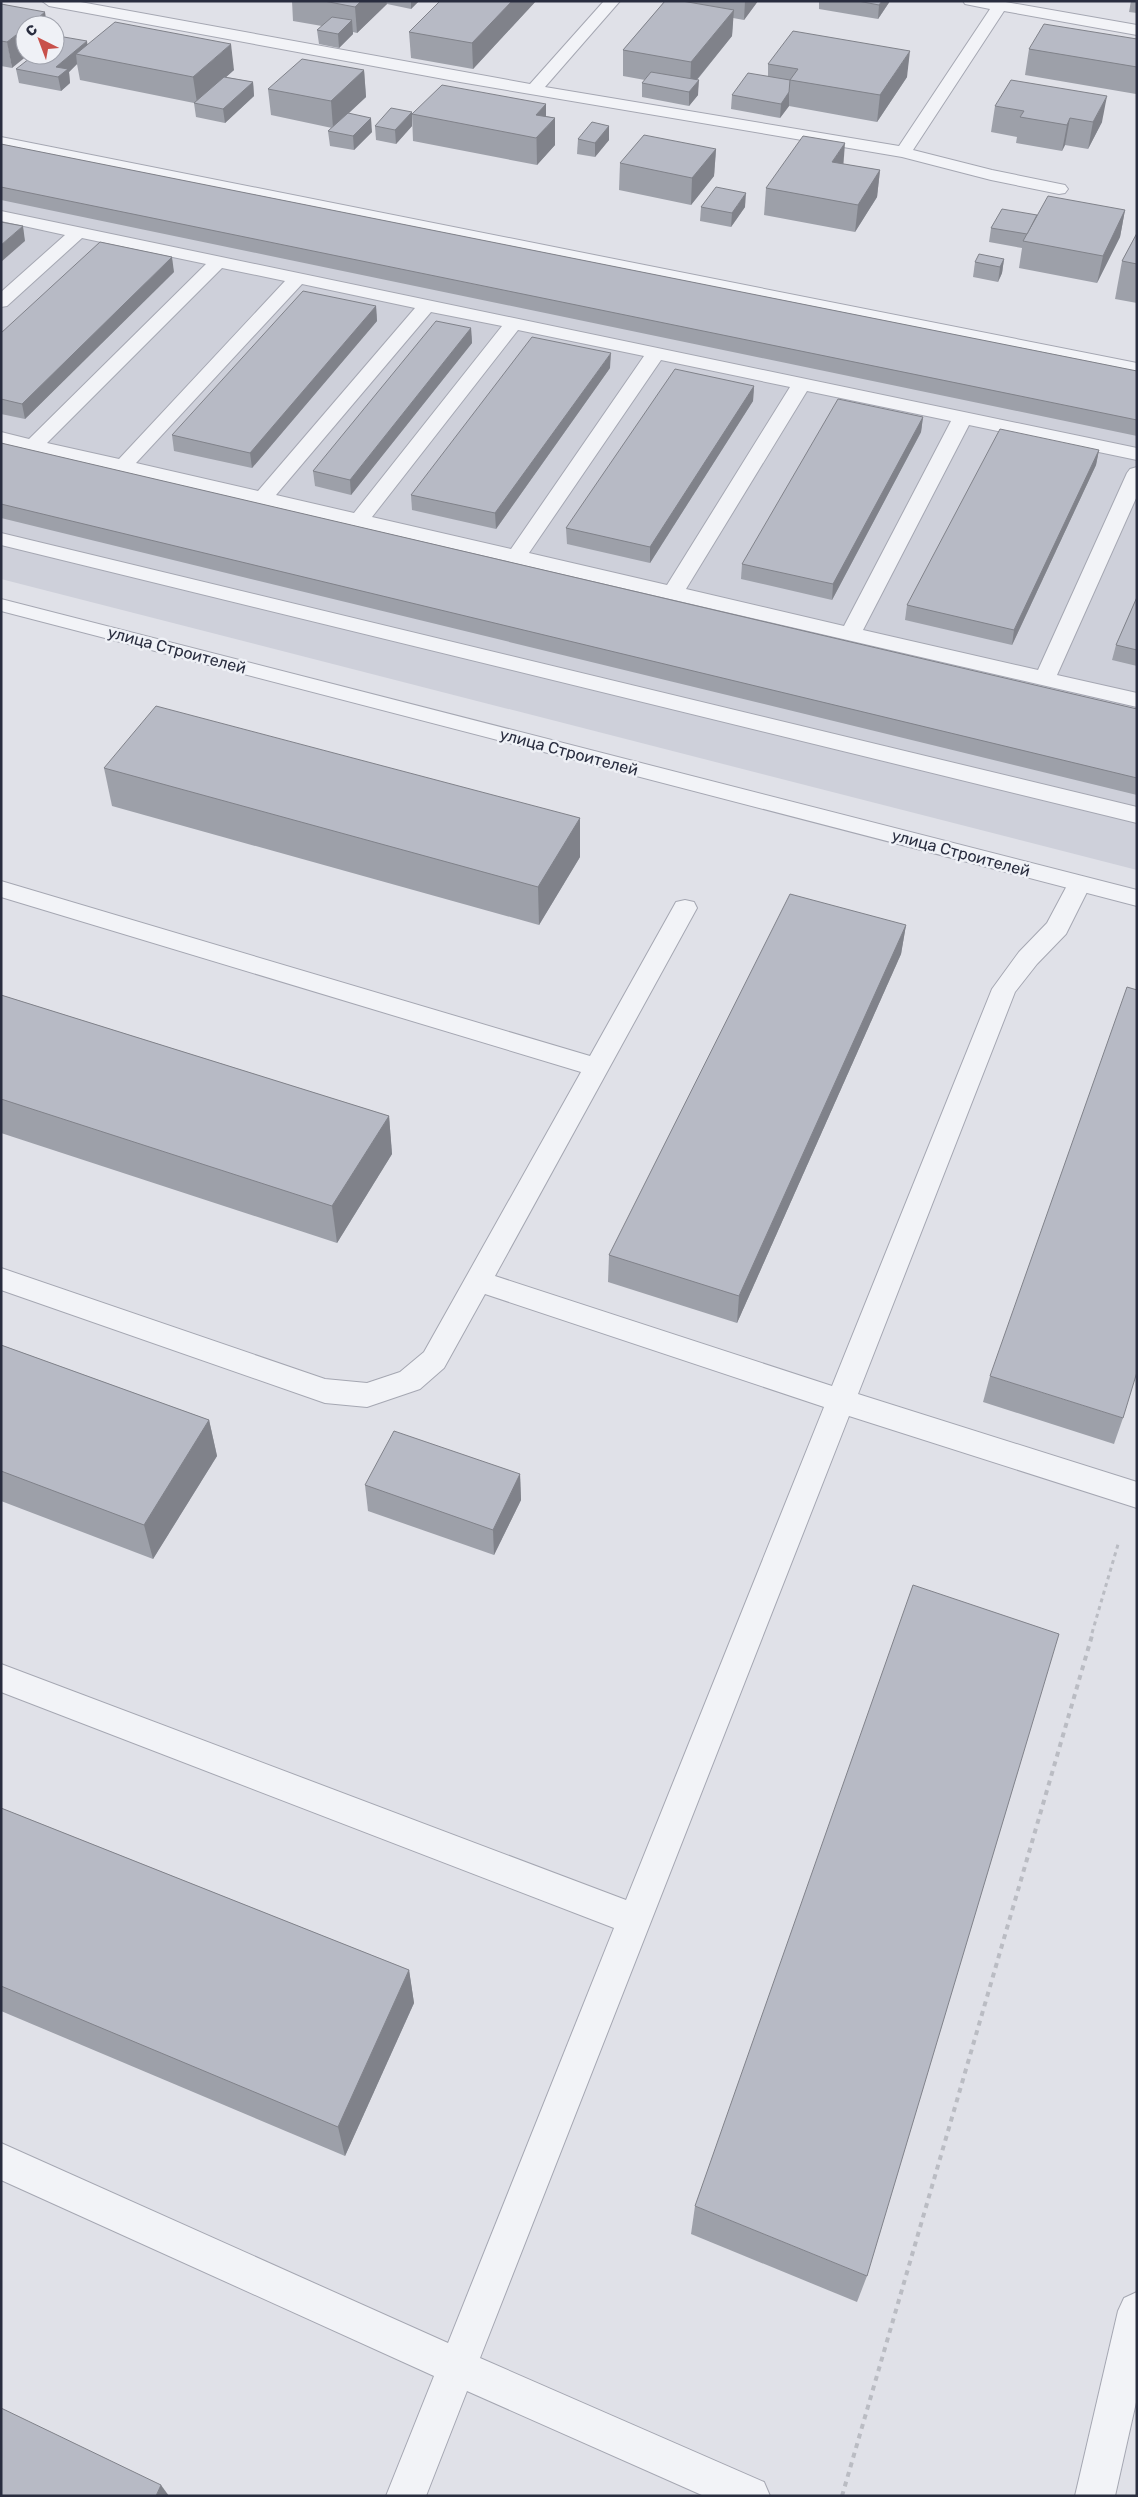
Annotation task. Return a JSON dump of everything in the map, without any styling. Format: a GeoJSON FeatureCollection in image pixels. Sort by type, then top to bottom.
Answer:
{"type":"FeatureCollection","features":[{"type":"Feature","properties":{"kind":"street"},"geometry":{"type":"LineString","coordinates":[[49,1],[451,76],[903,152],[991,175],[1059,189]]}},
{"type":"Feature","properties":{"kind":"street"},"geometry":{"type":"LineString","coordinates":[[534,89],[613,1]]}},
{"type":"Feature","properties":{"kind":"street"},"geometry":{"type":"LineString","coordinates":[[970,1],[1137,30]]}},
{"type":"Feature","properties":{"kind":"street"},"geometry":{"type":"LineString","coordinates":[[903,152],[1000,6]]}},
{"type":"Feature","properties":{"kind":"street"},"geometry":{"type":"LineString","coordinates":[[1,142],[1137,368]]}},
{"type":"Feature","properties":{"kind":"street"},"geometry":{"type":"LineString","coordinates":[[1,216],[1137,454]]}},
{"type":"Feature","properties":{"kind":"street"},"geometry":{"type":"LineString","coordinates":[[1,302],[78,232]]}},
{"type":"Feature","properties":{"kind":"street"},"geometry":{"type":"LineString","coordinates":[[34,445],[219,261]]}},
{"type":"Feature","properties":{"kind":"street"},"geometry":{"type":"LineString","coordinates":[[123,466],[298,278]]}},
{"type":"Feature","properties":{"kind":"street"},"geometry":{"type":"LineString","coordinates":[[263,498],[427,305]]}},
{"type":"Feature","properties":{"kind":"street"},"geometry":{"type":"LineString","coordinates":[[359,520],[514,323]]}},
{"type":"Feature","properties":{"kind":"street"},"geometry":{"type":"LineString","coordinates":[[516,556],[656,353]]}},
{"type":"Feature","properties":{"kind":"street"},"geometry":{"type":"LineString","coordinates":[[673,593],[802,383]]}},
{"type":"Feature","properties":{"kind":"street"},"geometry":{"type":"LineString","coordinates":[[850,634],[963,417]]}},
{"type":"Feature","properties":{"kind":"street"},"geometry":{"type":"LineString","coordinates":[[1,438],[1137,700]]}},
{"type":"Feature","properties":{"kind":"street"},"geometry":{"type":"LineString","coordinates":[[1045,678],[1137,473]]}},
{"type":"Feature","properties":{"kind":"street"},"geometry":{"type":"LineString","coordinates":[[1,539],[1137,816]]}},
{"type":"Feature","properties":{"kind":"street","name":"улица Строителей"},"geometry":{"type":"LineString","coordinates":[[1,605],[1137,898]]}},
{"type":"Feature","properties":{"kind":"street"},"geometry":{"type":"LineString","coordinates":[[406,2496],[1004,989],[1028,958],[1057,928],[1079,884]]}},
{"type":"Feature","properties":{"kind":"street"},"geometry":{"type":"LineString","coordinates":[[1,889],[597,1067]]}},
{"type":"Feature","properties":{"kind":"street"},"geometry":{"type":"LineString","coordinates":[[1,1279],[325,1391],[367,1395],[410,1381],[434,1360],[685,908]]}},
{"type":"Feature","properties":{"kind":"street"},"geometry":{"type":"LineString","coordinates":[[478,1281],[1137,1495]]}},
{"type":"Feature","properties":{"kind":"street"},"geometry":{"type":"LineString","coordinates":[[1,1678],[636,1920]]}},
{"type":"Feature","properties":{"kind":"street"},"geometry":{"type":"LineString","coordinates":[[1,2161],[457,2367],[750,2496]]}},
{"type":"Feature","properties":{"kind":"street"},"geometry":{"type":"LineString","coordinates":[[1095,2496],[1137,2311]]}},
{"type":"Feature","properties":{"kind":"path"},"geometry":{"type":"LineString","coordinates":[[842,2496],[1122,1530]]}},
{"type":"Feature","properties":{"kind":"shaded area"},"geometry":{"type":"Polygon","coordinates":[[[1,145],[1137,374],[1137,870],[1,579],[1,145]]]}},
{"type":"Feature","properties":{"kind":"building"},"geometry":{"type":"Polygon","coordinates":[[[324,1],[361,1],[355,7],[324,1]]]}},
{"type":"Feature","properties":{"kind":"building"},"geometry":{"type":"Polygon","coordinates":[[[440,1],[512,1],[472,43],[409,32],[440,1]]]}},
{"type":"Feature","properties":{"kind":"building"},"geometry":{"type":"Polygon","coordinates":[[[665,1],[682,1],[734,10],[691,62],[623,50],[665,1]]]}},
{"type":"Feature","properties":{"kind":"building"},"geometry":{"type":"Polygon","coordinates":[[[858,1],[882,1],[879,5],[858,1]]]}},
{"type":"Feature","properties":{"kind":"building"},"geometry":{"type":"Polygon","coordinates":[[[1,4],[45,12],[41,15],[15,15],[15,36],[7,42],[1,41],[1,4]]]}},
{"type":"Feature","properties":{"kind":"building"},"geometry":{"type":"Polygon","coordinates":[[[332,17],[352,20],[338,34],[317,30],[332,17]]]}},
{"type":"Feature","properties":{"kind":"building"},"geometry":{"type":"Polygon","coordinates":[[[115,22],[231,44],[193,77],[76,54],[115,22]]]}},
{"type":"Feature","properties":{"kind":"building"},"geometry":{"type":"Polygon","coordinates":[[[1044,24],[1137,39],[1137,67],[1029,49],[1044,24]]]}},
{"type":"Feature","properties":{"kind":"building"},"geometry":{"type":"Polygon","coordinates":[[[793,31],[910,51],[880,95],[790,80],[798,69],[768,64],[793,31]]]}},
{"type":"Feature","properties":{"kind":"building"},"geometry":{"type":"Polygon","coordinates":[[[65,37],[87,41],[65,59],[65,37]]]}},
{"type":"Feature","properties":{"kind":"building"},"geometry":{"type":"Polygon","coordinates":[[[302,59],[364,70],[331,101],[268,89],[302,59]]]}},
{"type":"Feature","properties":{"kind":"building"},"geometry":{"type":"Polygon","coordinates":[[[21,65],[58,65],[56,67],[68,69],[58,77],[16,69],[21,65]]]}},
{"type":"Feature","properties":{"kind":"building"},"geometry":{"type":"Polygon","coordinates":[[[651,72],[699,80],[689,92],[642,83],[651,72]]]}},
{"type":"Feature","properties":{"kind":"building"},"geometry":{"type":"Polygon","coordinates":[[[748,73],[790,80],[789,92],[781,104],[732,95],[748,73]]]}},
{"type":"Feature","properties":{"kind":"building"},"geometry":{"type":"Polygon","coordinates":[[[224,77],[253,82],[223,109],[194,103],[224,77]]]}},
{"type":"Feature","properties":{"kind":"building"},"geometry":{"type":"Polygon","coordinates":[[[1011,80],[1107,96],[1093,122],[1070,118],[1067,125],[1020,117],[1024,111],[995,106],[1011,80]]]}},
{"type":"Feature","properties":{"kind":"building"},"geometry":{"type":"Polygon","coordinates":[[[442,85],[546,104],[536,115],[555,118],[536,138],[412,114],[442,85]]]}},
{"type":"Feature","properties":{"kind":"building"},"geometry":{"type":"Polygon","coordinates":[[[391,108],[412,112],[395,130],[375,126],[391,108]]]}},
{"type":"Feature","properties":{"kind":"building"},"geometry":{"type":"Polygon","coordinates":[[[348,113],[371,118],[353,136],[328,131],[348,113]]]}},
{"type":"Feature","properties":{"kind":"building"},"geometry":{"type":"Polygon","coordinates":[[[592,122],[609,126],[595,143],[578,139],[592,122]]]}},
{"type":"Feature","properties":{"kind":"building"},"geometry":{"type":"Polygon","coordinates":[[[644,135],[716,149],[692,178],[620,163],[644,135]]]}},
{"type":"Feature","properties":{"kind":"building"},"geometry":{"type":"Polygon","coordinates":[[[803,136],[845,143],[832,162],[880,170],[858,205],[766,188],[803,136]]]}},
{"type":"Feature","properties":{"kind":"building"},"geometry":{"type":"Polygon","coordinates":[[[1,144],[1137,371],[1137,420],[1,187],[1,144]]]}},
{"type":"Feature","properties":{"kind":"building"},"geometry":{"type":"Polygon","coordinates":[[[716,187],[746,193],[732,213],[701,207],[716,187]]]}},
{"type":"Feature","properties":{"kind":"building"},"geometry":{"type":"Polygon","coordinates":[[[1048,196],[1125,210],[1103,256],[1023,241],[1048,196]]]}},
{"type":"Feature","properties":{"kind":"building"},"geometry":{"type":"Polygon","coordinates":[[[1002,209],[1037,215],[1027,234],[991,228],[1002,209]]]}},
{"type":"Feature","properties":{"kind":"building"},"geometry":{"type":"Polygon","coordinates":[[[1,222],[23,226],[1,245],[1,222]]]}},
{"type":"Feature","properties":{"kind":"building"},"geometry":{"type":"Polygon","coordinates":[[[1137,233],[1137,264],[1122,261],[1137,233]]]}},
{"type":"Feature","properties":{"kind":"building"},"geometry":{"type":"Polygon","coordinates":[[[100,242],[172,257],[22,404],[1,399],[1,333],[100,242]]]}},
{"type":"Feature","properties":{"kind":"building"},"geometry":{"type":"Polygon","coordinates":[[[979,254],[1004,259],[1000,267],[975,262],[979,254]]]}},
{"type":"Feature","properties":{"kind":"building"},"geometry":{"type":"Polygon","coordinates":[[[303,291],[376,306],[250,453],[172,435],[303,291]]]}},
{"type":"Feature","properties":{"kind":"building"},"geometry":{"type":"Polygon","coordinates":[[[436,321],[471,328],[350,480],[313,471],[436,321]]]}},
{"type":"Feature","properties":{"kind":"building"},"geometry":{"type":"Polygon","coordinates":[[[532,337],[611,353],[495,513],[411,495],[532,337]]]}},
{"type":"Feature","properties":{"kind":"building"},"geometry":{"type":"Polygon","coordinates":[[[675,369],[754,386],[650,547],[566,528],[675,369]]]}},
{"type":"Feature","properties":{"kind":"building"},"geometry":{"type":"Polygon","coordinates":[[[838,399],[923,417],[833,584],[742,564],[838,399]]]}},
{"type":"Feature","properties":{"kind":"building"},"geometry":{"type":"Polygon","coordinates":[[[1000,429],[1099,450],[1014,630],[907,605],[1000,429]]]}},
{"type":"Feature","properties":{"kind":"building"},"geometry":{"type":"Polygon","coordinates":[[[1,443],[1137,709],[1137,778],[1,504],[1,443]]]}},
{"type":"Feature","properties":{"kind":"building"},"geometry":{"type":"Polygon","coordinates":[[[1137,597],[1137,650],[1116,645],[1137,597]]]}},
{"type":"Feature","properties":{"kind":"building"},"geometry":{"type":"Polygon","coordinates":[[[156,706],[580,818],[538,887],[104,768],[156,706]]]}},
{"type":"Feature","properties":{"kind":"building"},"geometry":{"type":"Polygon","coordinates":[[[790,894],[906,925],[739,1296],[609,1255],[790,894]]]}},
{"type":"Feature","properties":{"kind":"building"},"geometry":{"type":"Polygon","coordinates":[[[1127,987],[1137,990],[1137,1372],[1123,1418],[990,1376],[1127,987]]]}},
{"type":"Feature","properties":{"kind":"building"},"geometry":{"type":"Polygon","coordinates":[[[1,995],[389,1116],[332,1206],[1,1099],[1,995]]]}},
{"type":"Feature","properties":{"kind":"building"},"geometry":{"type":"Polygon","coordinates":[[[1,1345],[209,1420],[144,1525],[1,1471],[1,1345]]]}},
{"type":"Feature","properties":{"kind":"building"},"geometry":{"type":"Polygon","coordinates":[[[394,1431],[520,1474],[493,1530],[365,1485],[394,1431]]]}},
{"type":"Feature","properties":{"kind":"building"},"geometry":{"type":"Polygon","coordinates":[[[913,1585],[1059,1634],[867,2276],[695,2206],[913,1585]]]}},
{"type":"Feature","properties":{"kind":"building"},"geometry":{"type":"Polygon","coordinates":[[[1,1808],[409,1970],[338,2127],[1,1986],[1,1808]]]}},
{"type":"Feature","properties":{"kind":"building"},"geometry":{"type":"Polygon","coordinates":[[[1,2408],[161,2485],[156,2496],[1,2496],[1,2408]]]}}]}
